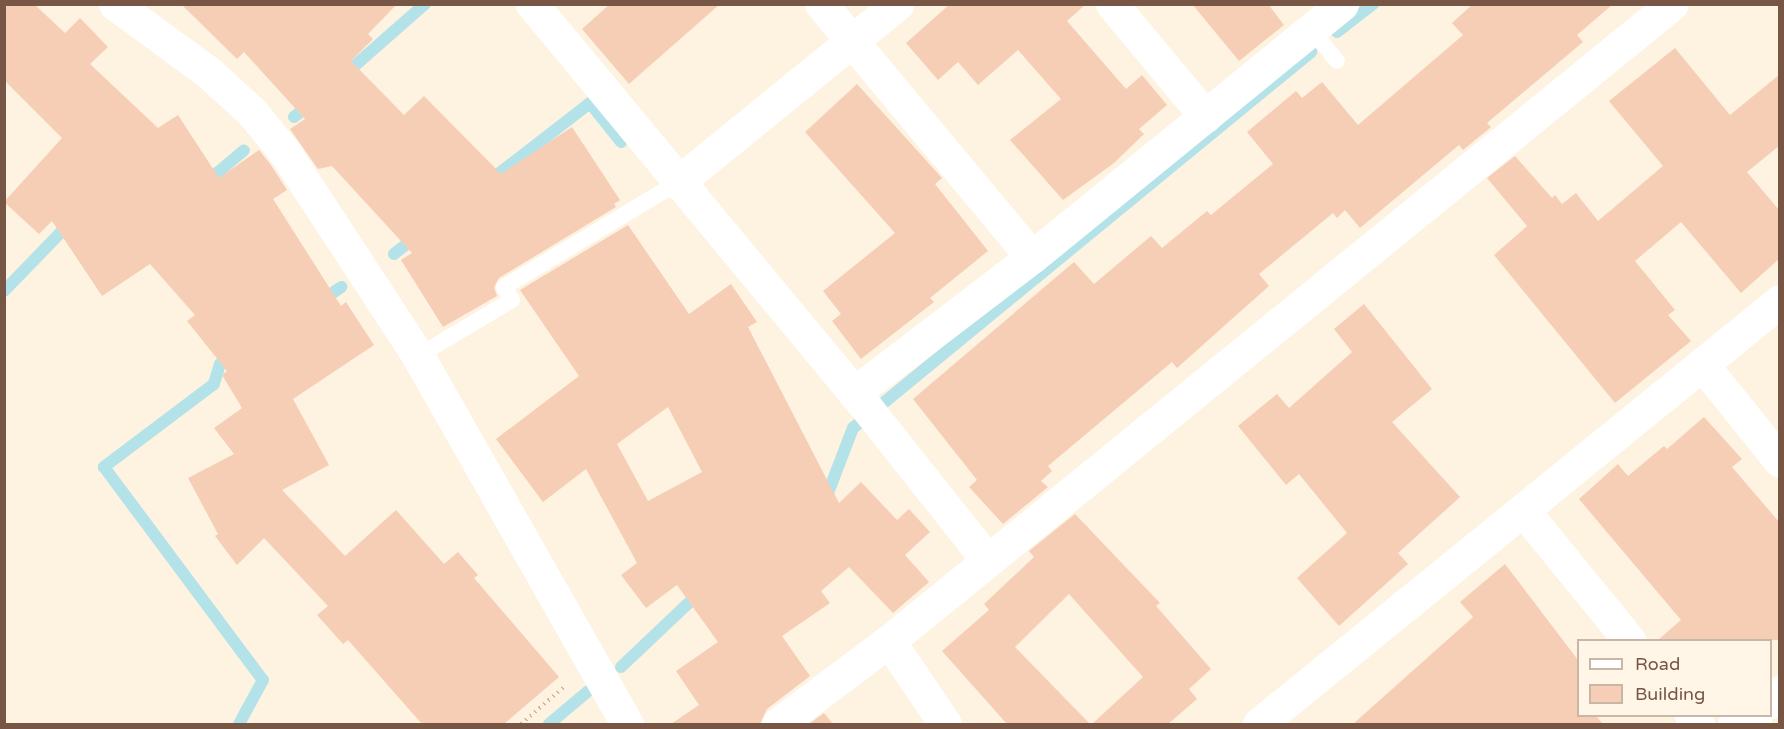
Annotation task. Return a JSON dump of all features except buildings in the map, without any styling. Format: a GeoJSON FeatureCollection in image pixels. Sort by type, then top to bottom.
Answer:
{"type":"FeatureCollection","features":[{"type":"Feature","properties":{"kind":"street"},"geometry":{"type":"LineString","coordinates":[[115,4],[208,72],[252,112],[286,154],[418,356],[627,724]]}},
{"type":"Feature","properties":{"kind":"street"},"geometry":{"type":"LineString","coordinates":[[532,4],[677,183],[866,407],[988,561]]}},
{"type":"Feature","properties":{"kind":"street"},"geometry":{"type":"LineString","coordinates":[[821,4],[1032,257]]}},
{"type":"Feature","properties":{"kind":"street"},"geometry":{"type":"LineString","coordinates":[[677,183],[897,4]]}},
{"type":"Feature","properties":{"kind":"street"},"geometry":{"type":"LineString","coordinates":[[1112,4],[1205,116]]}},
{"type":"Feature","properties":{"kind":"street"},"geometry":{"type":"LineString","coordinates":[[866,407],[1032,257],[1342,4]]}},
{"type":"Feature","properties":{"kind":"street"},"geometry":{"type":"LineString","coordinates":[[778,724],[889,641],[1672,4]]}},
{"type":"Feature","properties":{"kind":"street"},"geometry":{"type":"LineString","coordinates":[[1259,724],[1779,301]]}},
{"type":"Feature","properties":{"kind":"street"},"geometry":{"type":"LineString","coordinates":[[1702,364],[1779,461]]}},
{"type":"Feature","properties":{"kind":"street"},"geometry":{"type":"LineString","coordinates":[[1523,510],[1628,639]]}},
{"type":"Feature","properties":{"kind":"street"},"geometry":{"type":"LineString","coordinates":[[889,641],[945,724]]}},
{"type":"Feature","properties":{"kind":"street"},"geometry":{"type":"LineString","coordinates":[[1734,724],[1756,717]]}},
{"type":"Feature","properties":{"kind":"lane"},"geometry":{"type":"LineString","coordinates":[[1311,29],[1337,61]]}},
{"type":"Feature","properties":{"kind":"lane"},"geometry":{"type":"LineString","coordinates":[[418,356],[512,300],[504,287],[677,183]]}},
{"type":"Feature","properties":{"kind":"path"},"geometry":{"type":"LineString","coordinates":[[521,724],[592,663]]}},
{"type":"Feature","properties":{"kind":"waterway"},"geometry":{"type":"LineString","coordinates":[[343,76],[425,4]]}},
{"type":"Feature","properties":{"kind":"waterway"},"geometry":{"type":"LineString","coordinates":[[1337,32],[1373,4]]}},
{"type":"Feature","properties":{"kind":"waterway"},"geometry":{"type":"LineString","coordinates":[[821,499],[828,493],[853,428],[1311,52]]}},
{"type":"Feature","properties":{"kind":"waterway"},"geometry":{"type":"LineString","coordinates":[[294,117],[311,103]]}},
{"type":"Feature","properties":{"kind":"waterway"},"geometry":{"type":"LineString","coordinates":[[488,182],[590,103],[621,142]]}},
{"type":"Feature","properties":{"kind":"waterway"},"geometry":{"type":"LineString","coordinates":[[201,178],[217,173],[244,150]]}},
{"type":"Feature","properties":{"kind":"waterway"},"geometry":{"type":"LineString","coordinates":[[4,291],[70,223]]}},
{"type":"Feature","properties":{"kind":"waterway"},"geometry":{"type":"LineString","coordinates":[[394,254],[417,236]]}},
{"type":"Feature","properties":{"kind":"waterway"},"geometry":{"type":"LineString","coordinates":[[319,302],[341,287]]}},
{"type":"Feature","properties":{"kind":"waterway"},"geometry":{"type":"LineString","coordinates":[[233,356],[220,364],[214,384],[104,467],[263,680],[239,724]]}},
{"type":"Feature","properties":{"kind":"waterway"},"geometry":{"type":"LineString","coordinates":[[621,667],[701,591]]}},
{"type":"Feature","properties":{"kind":"waterway"},"geometry":{"type":"LineString","coordinates":[[549,724],[587,692]]}}]}
